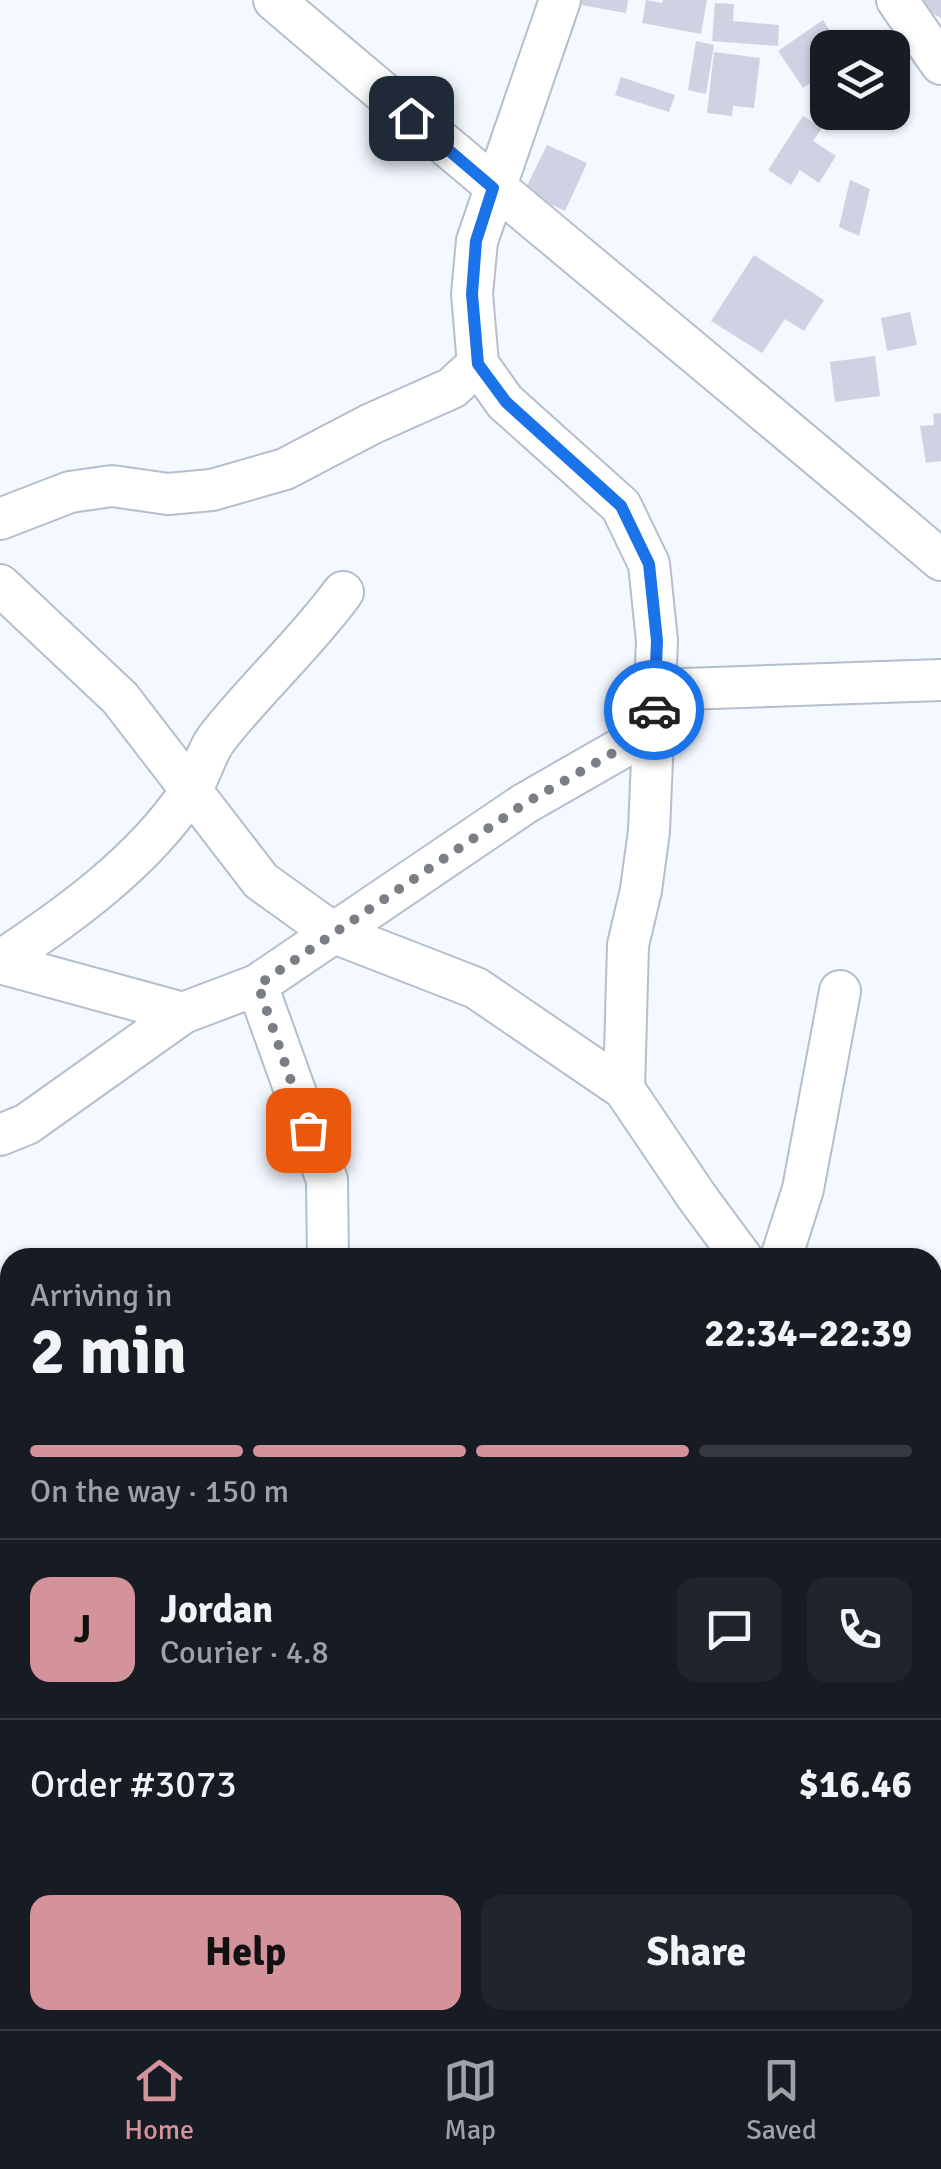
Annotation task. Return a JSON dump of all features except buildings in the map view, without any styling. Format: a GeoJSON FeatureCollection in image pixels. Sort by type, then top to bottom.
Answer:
{"type":"FeatureCollection","features":[{"type":"Feature","properties":{"kind":"street"},"geometry":{"type":"LineString","coordinates":[[274,0],[493,188],[941,560]]}},
{"type":"Feature","properties":{"kind":"street"},"geometry":{"type":"LineString","coordinates":[[560,0],[476,241],[472,294],[478,364],[506,402],[621,506],[649,564],[657,641],[648,844],[628,945],[624,1089]]}},
{"type":"Feature","properties":{"kind":"street"},"geometry":{"type":"LineString","coordinates":[[897,0],[941,64]]}},
{"type":"Feature","properties":{"kind":"street"},"geometry":{"type":"LineString","coordinates":[[0,520],[70,492],[112,486],[168,494],[212,490],[285,469],[452,388],[478,364]]}},
{"type":"Feature","properties":{"kind":"street"},"geometry":{"type":"LineString","coordinates":[[0,585],[120,698],[261,882],[332,932],[476,988],[624,1089],[734,1248]]}},
{"type":"Feature","properties":{"kind":"street"},"geometry":{"type":"LineString","coordinates":[[0,962],[112,880],[190,792],[214,742],[344,592]]}},
{"type":"Feature","properties":{"kind":"street"},"geometry":{"type":"LineString","coordinates":[[654,690],[941,680]]}},
{"type":"Feature","properties":{"kind":"street"},"geometry":{"type":"LineString","coordinates":[[0,1135],[27,1124],[183,1014],[258,985],[524,804],[653,730]]}},
{"type":"Feature","properties":{"kind":"street"},"geometry":{"type":"LineString","coordinates":[[0,962],[183,1014]]}},
{"type":"Feature","properties":{"kind":"street"},"geometry":{"type":"LineString","coordinates":[[258,985],[328,1180],[328,1248]]}},
{"type":"Feature","properties":{"kind":"street"},"geometry":{"type":"LineString","coordinates":[[784,1248],[803,1189],[840,991]]}},
{"type":"Feature","properties":{"kind":"way so far"},"geometry":{"type":"LineString","coordinates":[[308,1130],[258,985],[524,804],[653,730],[654,710]]}},
{"type":"Feature","properties":{"kind":"route"},"geometry":{"type":"LineString","coordinates":[[411,118],[493,188],[476,241],[472,294],[478,364],[506,402],[621,506],[649,564],[657,641],[654,710]]}}]}
